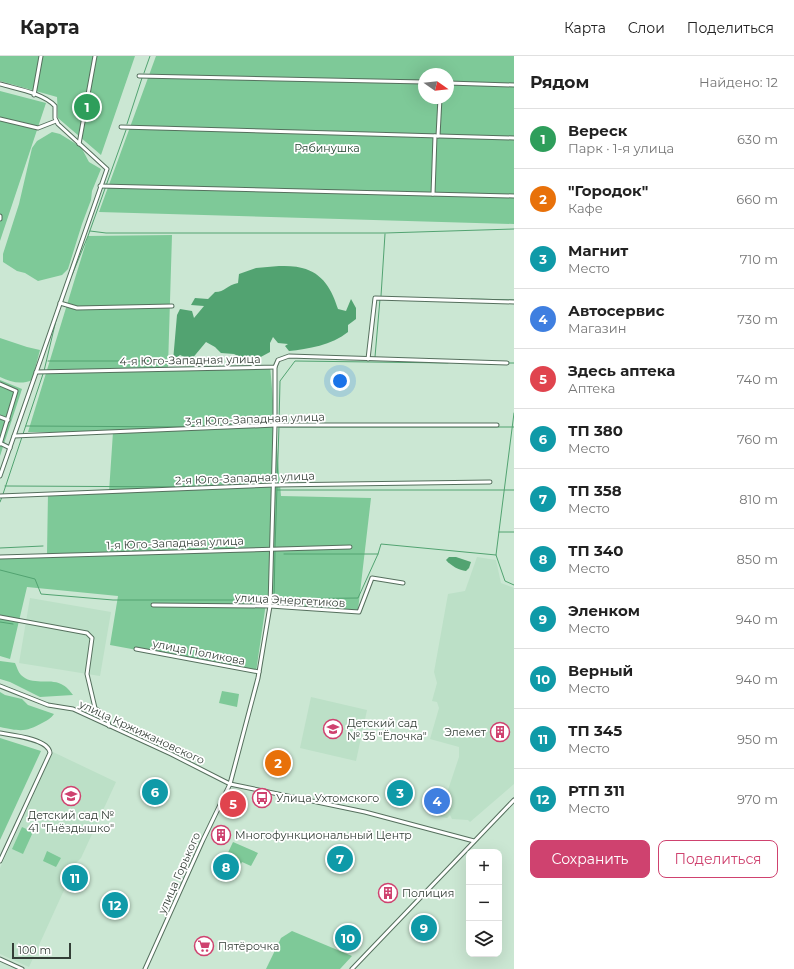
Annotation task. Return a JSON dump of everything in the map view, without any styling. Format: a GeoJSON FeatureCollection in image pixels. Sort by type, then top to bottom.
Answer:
{"type":"FeatureCollection","features":[{"type":"Feature","properties":{"kind":"street"},"geometry":{"type":"LineString","coordinates":[[34,95],[41,56]]}},
{"type":"Feature","properties":{"kind":"street"},"geometry":{"type":"LineString","coordinates":[[79,144],[95,56]]}},
{"type":"Feature","properties":{"kind":"street"},"geometry":{"type":"LineString","coordinates":[[139,76],[418,82]]}},
{"type":"Feature","properties":{"kind":"street"},"geometry":{"type":"LineString","coordinates":[[454,83],[514,84]]}},
{"type":"Feature","properties":{"kind":"street"},"geometry":{"type":"LineString","coordinates":[[0,84],[50,101],[55,106],[56,121],[58,124],[106,169],[0,476]]}},
{"type":"Feature","properties":{"kind":"street"},"geometry":{"type":"LineString","coordinates":[[432,194],[439,104]]}},
{"type":"Feature","properties":{"kind":"street"},"geometry":{"type":"LineString","coordinates":[[0,119],[38,128],[56,121]]}},
{"type":"Feature","properties":{"kind":"street"},"geometry":{"type":"LineString","coordinates":[[121,127],[514,138]]}},
{"type":"Feature","properties":{"kind":"street"},"geometry":{"type":"LineString","coordinates":[[100,186],[514,196]]}},
{"type":"Feature","properties":{"kind":"street"},"geometry":{"type":"LineString","coordinates":[[368,359],[375,298],[514,302]]}},
{"type":"Feature","properties":{"kind":"street"},"geometry":{"type":"LineString","coordinates":[[60,303],[77,308],[172,306]]}},
{"type":"Feature","properties":{"kind":"street","name":"4-я Юго-Западная улица"},"geometry":{"type":"LineString","coordinates":[[36,372],[275,367],[278,360],[289,356],[507,362]]}},
{"type":"Feature","properties":{"kind":"street","name":"улица Горького"},"geometry":{"type":"LineString","coordinates":[[145,969],[230,784],[259,672],[270,606],[274,485],[275,367]]}},
{"type":"Feature","properties":{"kind":"street"},"geometry":{"type":"LineString","coordinates":[[0,384],[16,391],[0,444],[10,448]]}},
{"type":"Feature","properties":{"kind":"street"},"geometry":{"type":"LineString","coordinates":[[0,417],[8,420]]}},
{"type":"Feature","properties":{"kind":"street","name":"3-я Юго-Западная улица"},"geometry":{"type":"LineString","coordinates":[[14,436],[275,426],[497,425]]}},
{"type":"Feature","properties":{"kind":"street","name":"2-я Юго-Западная улица"},"geometry":{"type":"LineString","coordinates":[[0,496],[274,485],[490,482]]}},
{"type":"Feature","properties":{"kind":"street","name":"1-я Юго-Западная улица"},"geometry":{"type":"LineString","coordinates":[[0,557],[350,547]]}},
{"type":"Feature","properties":{"kind":"street","name":"улица Энергетиков"},"geometry":{"type":"LineString","coordinates":[[153,605],[270,606],[359,612],[372,578],[403,583]]}},
{"type":"Feature","properties":{"kind":"street"},"geometry":{"type":"LineString","coordinates":[[0,617],[87,633],[92,638],[87,674],[95,708],[107,717],[109,726]]}},
{"type":"Feature","properties":{"kind":"street","name":"улица Поликова"},"geometry":{"type":"LineString","coordinates":[[136,649],[259,672]]}},
{"type":"Feature","properties":{"kind":"street","name":"улица Кржижановского"},"geometry":{"type":"LineString","coordinates":[[0,686],[48,705],[73,709],[171,754],[230,784]]}},
{"type":"Feature","properties":{"kind":"street"},"geometry":{"type":"LineString","coordinates":[[0,733],[34,740],[48,746],[50,752],[0,861]]}},
{"type":"Feature","properties":{"kind":"street"},"geometry":{"type":"LineString","coordinates":[[230,784],[364,812],[474,841]]}},
{"type":"Feature","properties":{"kind":"street"},"geometry":{"type":"LineString","coordinates":[[352,969],[514,800]]}},
{"type":"Feature","properties":{"kind":"street"},"geometry":{"type":"LineString","coordinates":[[0,959],[22,969]]}},
{"type":"Feature","properties":{"kind":"shaded area"},"geometry":{"type":"Polygon","coordinates":[[[279,266],[299,267],[316,274],[330,289],[338,309],[346,311],[351,299],[356,308],[356,319],[348,325],[348,332],[335,340],[312,348],[289,351],[285,346],[288,344],[278,343],[273,337],[270,343],[270,352],[257,359],[244,359],[234,354],[221,353],[215,347],[206,342],[191,360],[180,355],[173,361],[177,315],[180,309],[192,311],[194,318],[204,306],[191,305],[195,298],[208,299],[215,292],[221,291],[238,283],[239,274],[256,268],[279,266]]]}},
{"type":"Feature","properties":{"kind":"shaded area"},"geometry":{"type":"Polygon","coordinates":[[[449,557],[456,557],[471,562],[469,568],[466,571],[455,567],[446,560],[449,557]]]}},
{"type":"Feature","properties":{"kind":"shaded area"},"geometry":{"type":"Polygon","coordinates":[[[477,557],[496,560],[501,583],[514,588],[514,784],[470,822],[468,820],[452,819],[450,815],[447,818],[435,816],[448,799],[446,796],[459,757],[459,747],[430,739],[439,708],[437,702],[432,701],[437,683],[434,672],[448,594],[465,591],[477,557]]]}},
{"type":"Feature","properties":{"kind":"shaded area"},"geometry":{"type":"Polygon","coordinates":[[[30,598],[111,612],[100,676],[19,663],[30,598]]]}},
{"type":"Feature","properties":{"kind":"shaded area","name":"Детский сад № 35 \"Ёлочка\""},"geometry":{"type":"Polygon","coordinates":[[[311,697],[367,710],[356,761],[300,748],[311,697]]]}},
{"type":"Feature","properties":{"kind":"shaded area"},"geometry":{"type":"Polygon","coordinates":[[[53,752],[116,782],[81,858],[67,872],[65,888],[29,967],[0,954],[0,868],[53,752]]]}},
{"type":"Feature","properties":{"kind":"green space"},"geometry":{"type":"Polygon","coordinates":[[[0,56],[135,56],[101,155],[58,118],[57,97],[0,81],[0,56]]]}},
{"type":"Feature","properties":{"kind":"green space","name":"Рябинушка"},"geometry":{"type":"Polygon","coordinates":[[[156,56],[514,56],[514,224],[99,212],[156,56]]]}},
{"type":"Feature","properties":{"kind":"green space"},"geometry":{"type":"Polygon","coordinates":[[[0,91],[46,103],[0,241],[0,91]]]}},
{"type":"Feature","properties":{"kind":"green space"},"geometry":{"type":"Polygon","coordinates":[[[52,132],[60,134],[81,147],[89,162],[101,169],[92,191],[91,200],[68,269],[62,275],[38,281],[25,273],[17,271],[3,262],[3,254],[19,204],[32,148],[37,141],[52,132]]]}},
{"type":"Feature","properties":{"kind":"green space"},"geometry":{"type":"Polygon","coordinates":[[[172,235],[168,367],[270,365],[281,496],[371,498],[358,610],[266,603],[256,672],[110,645],[118,596],[27,587],[10,659],[0,656],[0,556],[47,554],[48,493],[109,492],[113,432],[28,432],[88,236],[172,235]]]}},
{"type":"Feature","properties":{"kind":"green space"},"geometry":{"type":"Polygon","coordinates":[[[0,338],[40,350],[32,380],[28,382],[16,382],[0,377],[0,338]]]}},
{"type":"Feature","properties":{"kind":"green space"},"geometry":{"type":"Polygon","coordinates":[[[0,380],[22,389],[0,456],[0,380]]]}},
{"type":"Feature","properties":{"kind":"green space"},"geometry":{"type":"Polygon","coordinates":[[[0,661],[15,663],[20,674],[30,680],[56,682],[61,684],[65,686],[73,695],[40,697],[10,682],[0,679],[0,661]]]}},
{"type":"Feature","properties":{"kind":"green space"},"geometry":{"type":"Polygon","coordinates":[[[222,691],[239,694],[237,707],[219,703],[222,691]]]}},
{"type":"Feature","properties":{"kind":"green space"},"geometry":{"type":"Polygon","coordinates":[[[0,692],[5,695],[22,699],[28,705],[54,714],[51,718],[32,728],[18,730],[0,727],[0,692]]]}},
{"type":"Feature","properties":{"kind":"green space"},"geometry":{"type":"Polygon","coordinates":[[[0,738],[41,751],[0,840],[0,738]]]}},
{"type":"Feature","properties":{"kind":"green space"},"geometry":{"type":"Polygon","coordinates":[[[22,827],[33,832],[23,854],[12,849],[22,827]]]}},
{"type":"Feature","properties":{"kind":"green space"},"geometry":{"type":"Polygon","coordinates":[[[233,842],[258,853],[251,866],[242,862],[239,868],[224,861],[233,842]]]}},
{"type":"Feature","properties":{"kind":"green space"},"geometry":{"type":"Polygon","coordinates":[[[47,851],[61,858],[56,867],[43,861],[47,851]]]}},
{"type":"Feature","properties":{"kind":"green space"},"geometry":{"type":"Polygon","coordinates":[[[292,931],[352,956],[340,969],[266,969],[281,938],[292,931]]]}},
{"type":"Feature","properties":{"kind":"waterway"},"geometry":{"type":"LineString","coordinates":[[144,73],[150,56]]}},
{"type":"Feature","properties":{"kind":"waterway"},"geometry":{"type":"LineString","coordinates":[[127,124],[142,78]]}},
{"type":"Feature","properties":{"kind":"waterway"},"geometry":{"type":"LineString","coordinates":[[72,275],[88,236],[126,130]]}},
{"type":"Feature","properties":{"kind":"waterway"},"geometry":{"type":"LineString","coordinates":[[90,231],[106,233],[385,233],[514,229]]}},
{"type":"Feature","properties":{"kind":"waterway"},"geometry":{"type":"LineString","coordinates":[[381,296],[385,234]]}},
{"type":"Feature","properties":{"kind":"waterway"},"geometry":{"type":"LineString","coordinates":[[375,357],[380,299]]}},
{"type":"Feature","properties":{"kind":"waterway"},"geometry":{"type":"LineString","coordinates":[[471,299],[514,300]]}},
{"type":"Feature","properties":{"kind":"waterway"},"geometry":{"type":"LineString","coordinates":[[44,371],[57,316]]}},
{"type":"Feature","properties":{"kind":"waterway"},"geometry":{"type":"LineString","coordinates":[[48,361],[173,361]]}},
{"type":"Feature","properties":{"kind":"waterway"},"geometry":{"type":"LineString","coordinates":[[279,424],[280,381],[295,361],[448,363]]}},
{"type":"Feature","properties":{"kind":"waterway"},"geometry":{"type":"LineString","coordinates":[[507,363],[514,363]]}},
{"type":"Feature","properties":{"kind":"waterway"},"geometry":{"type":"LineString","coordinates":[[3,494],[43,374]]}},
{"type":"Feature","properties":{"kind":"waterway"},"geometry":{"type":"LineString","coordinates":[[514,413],[496,555],[505,581],[514,585]]}},
{"type":"Feature","properties":{"kind":"waterway"},"geometry":{"type":"LineString","coordinates":[[26,426],[193,427]]}},
{"type":"Feature","properties":{"kind":"waterway"},"geometry":{"type":"LineString","coordinates":[[254,427],[264,427]]}},
{"type":"Feature","properties":{"kind":"waterway"},"geometry":{"type":"LineString","coordinates":[[279,427],[514,427]]}},
{"type":"Feature","properties":{"kind":"waterway"},"geometry":{"type":"LineString","coordinates":[[277,484],[279,427]]}},
{"type":"Feature","properties":{"kind":"waterway"},"geometry":{"type":"LineString","coordinates":[[5,486],[200,487]]}},
{"type":"Feature","properties":{"kind":"waterway"},"geometry":{"type":"LineString","coordinates":[[275,548],[277,487]]}},
{"type":"Feature","properties":{"kind":"waterway"},"geometry":{"type":"LineString","coordinates":[[277,490],[514,490]]}},
{"type":"Feature","properties":{"kind":"waterway"},"geometry":{"type":"LineString","coordinates":[[0,502],[2,497]]}},
{"type":"Feature","properties":{"kind":"waterway"},"geometry":{"type":"LineString","coordinates":[[499,532],[514,532]]}},
{"type":"Feature","properties":{"kind":"waterway"},"geometry":{"type":"LineString","coordinates":[[275,551],[274,599],[358,598],[381,544],[496,555]]}},
{"type":"Feature","properties":{"kind":"waterway"},"geometry":{"type":"LineString","coordinates":[[0,548],[43,546]]}},
{"type":"Feature","properties":{"kind":"waterway"},"geometry":{"type":"LineString","coordinates":[[205,549],[231,549]]}},
{"type":"Feature","properties":{"kind":"waterway"},"geometry":{"type":"LineString","coordinates":[[284,554],[378,554]]}},
{"type":"Feature","properties":{"kind":"waterway"},"geometry":{"type":"LineString","coordinates":[[0,570],[35,579],[41,594],[113,600],[263,600]]}},
{"type":"Feature","properties":{"kind":"waterway"},"geometry":{"type":"LineString","coordinates":[[0,622],[13,624]]}},
{"type":"Feature","properties":{"kind":"place","name":"Вереск"},"geometry":{"type":"Point","coordinates":[87,107]}},
{"type":"Feature","properties":{"kind":"place","name":"Детский сад № 35 \"Ёлочка\""},"geometry":{"type":"Point","coordinates":[333,729]}},
{"type":"Feature","properties":{"kind":"place","name":"Элемет"},"geometry":{"type":"Point","coordinates":[500,732]}},
{"type":"Feature","properties":{"kind":"place","name":"\"Городок\""},"geometry":{"type":"Point","coordinates":[278,763]}},
{"type":"Feature","properties":{"kind":"place","name":"ТП 380"},"geometry":{"type":"Point","coordinates":[155,792]}},
{"type":"Feature","properties":{"kind":"place","name":"Магнит"},"geometry":{"type":"Point","coordinates":[400,793]}},
{"type":"Feature","properties":{"kind":"place","name":"Детский сад № 41 \"Гнёздышко\""},"geometry":{"type":"Point","coordinates":[71,796]}},
{"type":"Feature","properties":{"kind":"place","name":"Улица Ухтомского"},"geometry":{"type":"Point","coordinates":[262,798]}},
{"type":"Feature","properties":{"kind":"place","name":"Автосервис"},"geometry":{"type":"Point","coordinates":[437,801]}},
{"type":"Feature","properties":{"kind":"place","name":"Здесь аптека"},"geometry":{"type":"Point","coordinates":[233,804]}},
{"type":"Feature","properties":{"kind":"place","name":"Многофункциональный Центр"},"geometry":{"type":"Point","coordinates":[221,835]}},
{"type":"Feature","properties":{"kind":"place","name":"ТП 358"},"geometry":{"type":"Point","coordinates":[340,859]}},
{"type":"Feature","properties":{"kind":"place","name":"ТП 340"},"geometry":{"type":"Point","coordinates":[226,867]}},
{"type":"Feature","properties":{"kind":"place","name":"ТП 345"},"geometry":{"type":"Point","coordinates":[75,878]}},
{"type":"Feature","properties":{"kind":"place","name":"Полиция"},"geometry":{"type":"Point","coordinates":[388,893]}},
{"type":"Feature","properties":{"kind":"place","name":"РТП 311"},"geometry":{"type":"Point","coordinates":[115,905]}},
{"type":"Feature","properties":{"kind":"place","name":"Эленком"},"geometry":{"type":"Point","coordinates":[424,928]}},
{"type":"Feature","properties":{"kind":"place","name":"Верный"},"geometry":{"type":"Point","coordinates":[348,938]}},
{"type":"Feature","properties":{"kind":"place","name":"Пятёрочка"},"geometry":{"type":"Point","coordinates":[204,946]}}]}
